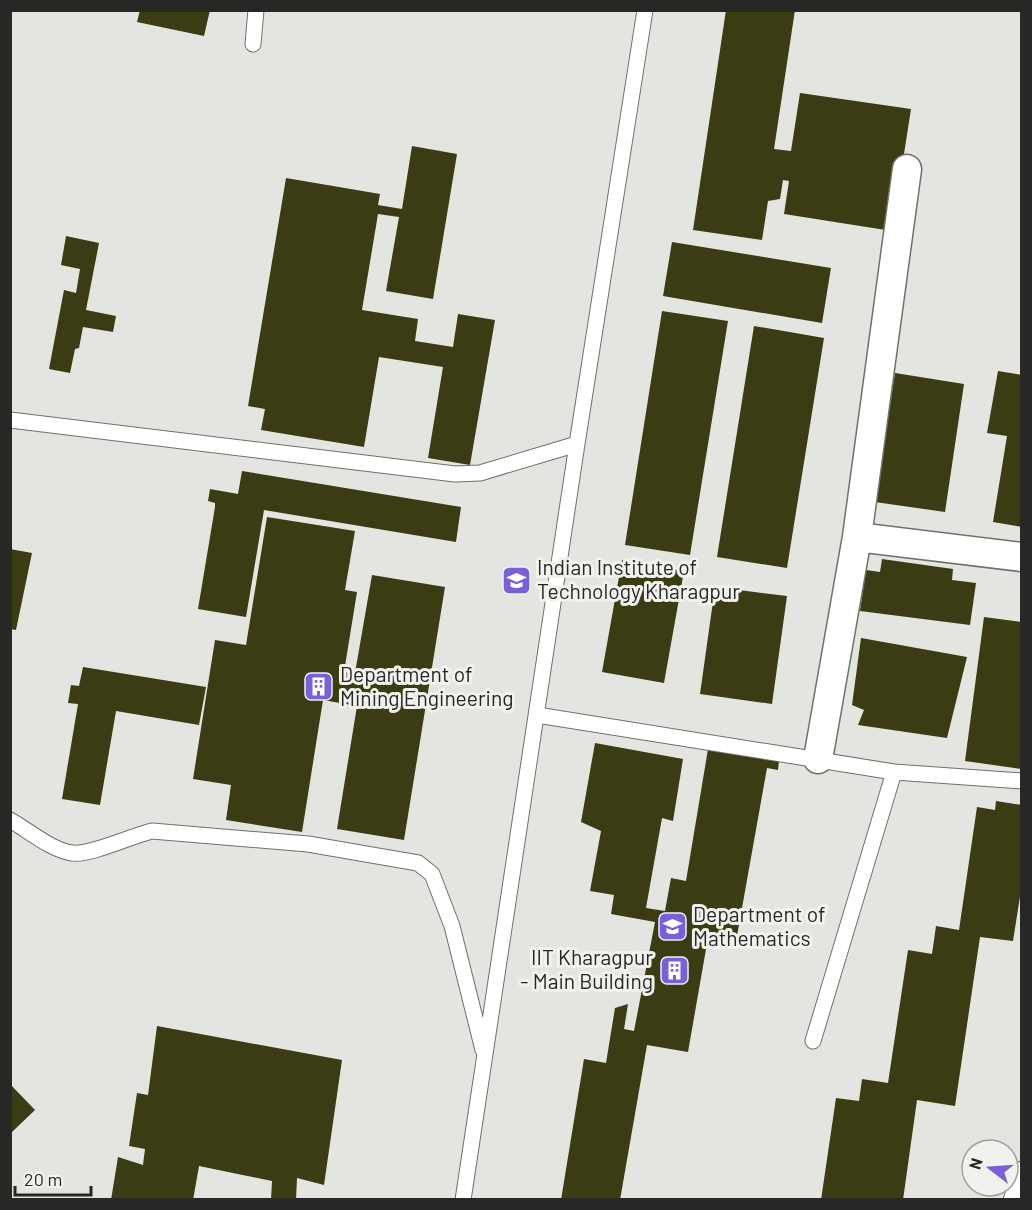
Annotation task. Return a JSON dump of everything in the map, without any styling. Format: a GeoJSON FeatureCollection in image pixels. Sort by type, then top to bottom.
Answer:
{"type":"FeatureCollection","features":[{"type":"Feature","properties":{"kind":"street"},"geometry":{"type":"LineString","coordinates":[[818,759],[857,537],[907,168]]}},
{"type":"Feature","properties":{"kind":"street"},"geometry":{"type":"LineString","coordinates":[[857,537],[1022,557]]}},
{"type":"Feature","properties":{"kind":"lane"},"geometry":{"type":"LineString","coordinates":[[253,44],[256,10]]}},
{"type":"Feature","properties":{"kind":"lane"},"geometry":{"type":"LineString","coordinates":[[463,1200],[576,444],[645,10]]}},
{"type":"Feature","properties":{"kind":"lane"},"geometry":{"type":"LineString","coordinates":[[10,420],[455,474],[480,472],[576,444]]}},
{"type":"Feature","properties":{"kind":"lane"},"geometry":{"type":"LineString","coordinates":[[537,715],[894,772],[1022,781]]}},
{"type":"Feature","properties":{"kind":"lane"},"geometry":{"type":"LineString","coordinates":[[813,1041],[894,772]]}},
{"type":"Feature","properties":{"kind":"lane"},"geometry":{"type":"LineString","coordinates":[[10,820],[71,853],[83,854],[131,836],[152,831],[308,844],[418,863],[432,874],[452,926],[485,1057]]}},
{"type":"Feature","properties":{"kind":"lane"},"geometry":{"type":"LineString","coordinates":[[1011,1200],[1022,1169]]}},
{"type":"Feature","properties":{"kind":"building"},"geometry":{"type":"Polygon","coordinates":[[[140,10],[210,10],[204,36],[137,22],[140,10]]]}},
{"type":"Feature","properties":{"kind":"building"},"geometry":{"type":"Polygon","coordinates":[[[726,10],[795,10],[774,149],[791,151],[800,93],[911,109],[892,231],[784,214],[789,181],[783,180],[780,199],[768,201],[762,240],[693,230],[726,10]]]}},
{"type":"Feature","properties":{"kind":"building"},"geometry":{"type":"Polygon","coordinates":[[[412,146],[457,154],[433,299],[386,291],[399,217],[378,214],[362,310],[418,319],[415,341],[453,347],[458,314],[495,320],[470,465],[428,458],[443,367],[379,357],[364,447],[261,430],[265,409],[248,406],[286,178],[380,194],[378,205],[402,209],[412,146]]]}},
{"type":"Feature","properties":{"kind":"building"},"geometry":{"type":"Polygon","coordinates":[[[66,236],[99,243],[86,310],[116,316],[113,332],[83,327],[79,348],[75,349],[70,373],[49,369],[64,290],[76,293],[80,269],[61,265],[66,236]]]}},
{"type":"Feature","properties":{"kind":"building"},"geometry":{"type":"Polygon","coordinates":[[[672,242],[831,268],[822,323],[663,296],[672,242]]]}},
{"type":"Feature","properties":{"kind":"building"},"geometry":{"type":"Polygon","coordinates":[[[662,311],[728,321],[690,555],[625,545],[662,311]]]}},
{"type":"Feature","properties":{"kind":"building"},"geometry":{"type":"Polygon","coordinates":[[[754,326],[824,338],[787,568],[717,557],[754,326]]]}},
{"type":"Feature","properties":{"kind":"building"},"geometry":{"type":"Polygon","coordinates":[[[998,371],[1022,375],[1022,527],[993,522],[1007,436],[987,433],[998,371]]]}},
{"type":"Feature","properties":{"kind":"building"},"geometry":{"type":"Polygon","coordinates":[[[895,373],[964,384],[945,512],[875,502],[895,373]]]}},
{"type":"Feature","properties":{"kind":"building"},"geometry":{"type":"Polygon","coordinates":[[[242,471],[461,507],[456,542],[264,510],[246,617],[198,609],[215,507],[215,503],[208,501],[210,489],[238,494],[242,471]]]}},
{"type":"Feature","properties":{"kind":"building","name":"Department of Mining Engineering"},"geometry":{"type":"Polygon","coordinates":[[[267,517],[355,531],[345,590],[357,592],[344,672],[355,673],[372,575],[445,587],[404,840],[337,829],[357,706],[323,700],[302,832],[226,820],[231,785],[193,779],[215,640],[246,645],[267,517]]]}},
{"type":"Feature","properties":{"kind":"building"},"geometry":{"type":"Polygon","coordinates":[[[10,549],[32,553],[16,630],[10,629],[10,549]]]}},
{"type":"Feature","properties":{"kind":"building"},"geometry":{"type":"Polygon","coordinates":[[[882,559],[953,569],[952,580],[976,583],[970,625],[860,611],[866,570],[880,572],[882,559]]]}},
{"type":"Feature","properties":{"kind":"building"},"geometry":{"type":"Polygon","coordinates":[[[622,560],[684,571],[664,683],[602,672],[622,560]]]}},
{"type":"Feature","properties":{"kind":"building"},"geometry":{"type":"Polygon","coordinates":[[[715,587],[787,596],[772,704],[700,694],[715,587]]]}},
{"type":"Feature","properties":{"kind":"building"},"geometry":{"type":"Polygon","coordinates":[[[984,617],[1022,622],[1022,769],[965,761],[984,617]]]}},
{"type":"Feature","properties":{"kind":"building"},"geometry":{"type":"Polygon","coordinates":[[[861,638],[967,657],[947,738],[858,725],[864,710],[852,705],[861,638]]]}},
{"type":"Feature","properties":{"kind":"building"},"geometry":{"type":"Polygon","coordinates":[[[83,667],[206,687],[199,725],[116,711],[100,805],[62,799],[78,704],[68,703],[71,685],[79,686],[83,667]]]}},
{"type":"Feature","properties":{"kind":"building","name":"IIT Kharagpur - Main Building"},"geometry":{"type":"Polygon","coordinates":[[[595,743],[683,759],[673,821],[662,818],[646,908],[665,911],[671,878],[686,881],[708,749],[779,761],[778,770],[767,768],[737,936],[709,932],[688,1052],[647,1045],[620,1200],[561,1200],[584,1059],[606,1063],[615,1008],[628,1004],[624,1029],[634,1031],[655,922],[611,914],[614,895],[590,891],[601,831],[581,822],[595,743]]]}},
{"type":"Feature","properties":{"kind":"building"},"geometry":{"type":"Polygon","coordinates":[[[996,801],[1022,805],[1022,884],[1013,941],[980,937],[955,1106],[917,1100],[903,1200],[821,1200],[836,1098],[859,1101],[862,1079],[888,1083],[908,950],[932,954],[936,926],[959,930],[977,807],[995,810],[996,801]]]}},
{"type":"Feature","properties":{"kind":"building"},"geometry":{"type":"Polygon","coordinates":[[[157,1026],[342,1060],[324,1185],[297,1178],[296,1200],[271,1200],[272,1181],[199,1166],[193,1200],[111,1200],[118,1157],[143,1165],[145,1149],[129,1146],[137,1093],[148,1095],[157,1026]]]}},
{"type":"Feature","properties":{"kind":"building"},"geometry":{"type":"Polygon","coordinates":[[[10,1084],[35,1110],[12,1132],[10,1130],[10,1084]]]}},
{"type":"Feature","properties":{"kind":"place","name":"Indian Institute of Technology Kharagpur"},"geometry":{"type":"Point","coordinates":[516,580]}},
{"type":"Feature","properties":{"kind":"place","name":"Department of Mining Engineering"},"geometry":{"type":"Point","coordinates":[319,687]}},
{"type":"Feature","properties":{"kind":"place","name":"Department of Mathematics"},"geometry":{"type":"Point","coordinates":[672,927]}},
{"type":"Feature","properties":{"kind":"place","name":"IIT Kharagpur - Main Building"},"geometry":{"type":"Point","coordinates":[674,970]}}]}
